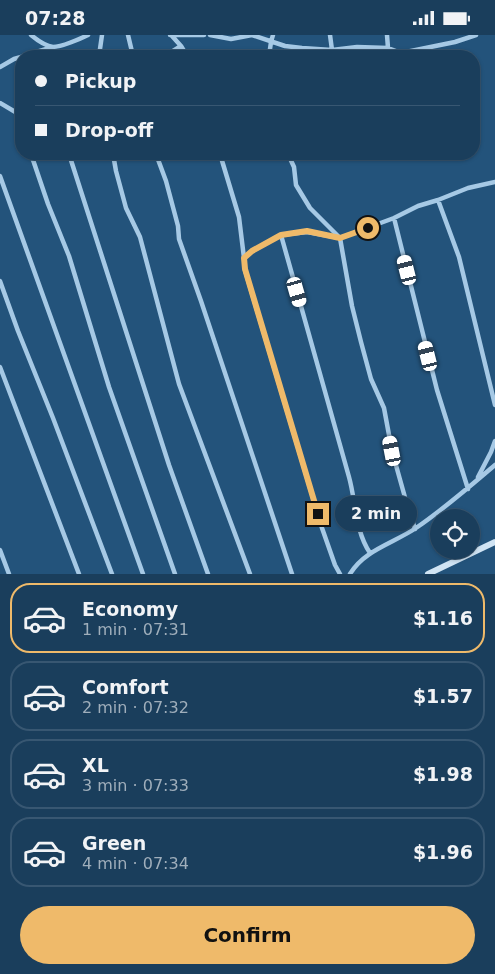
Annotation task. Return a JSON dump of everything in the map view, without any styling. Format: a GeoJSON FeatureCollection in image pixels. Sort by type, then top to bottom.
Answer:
{"type":"FeatureCollection","features":[{"type":"Feature","properties":{"kind":"street"},"geometry":{"type":"LineString","coordinates":[[31,35],[53,47]]}},
{"type":"Feature","properties":{"kind":"street"},"geometry":{"type":"LineString","coordinates":[[47,50],[74,42],[88,35]]}},
{"type":"Feature","properties":{"kind":"street"},"geometry":{"type":"LineString","coordinates":[[99,50],[102,35]]}},
{"type":"Feature","properties":{"kind":"street"},"geometry":{"type":"LineString","coordinates":[[128,35],[132,50]]}},
{"type":"Feature","properties":{"kind":"street"},"geometry":{"type":"LineString","coordinates":[[171,35],[204,35]]}},
{"type":"Feature","properties":{"kind":"street"},"geometry":{"type":"LineString","coordinates":[[171,35],[183,50]]}},
{"type":"Feature","properties":{"kind":"street"},"geometry":{"type":"LineString","coordinates":[[210,35],[230,39],[252,35],[285,45],[332,50],[357,47],[388,48],[393,50]]}},
{"type":"Feature","properties":{"kind":"street"},"geometry":{"type":"LineString","coordinates":[[270,50],[273,35]]}},
{"type":"Feature","properties":{"kind":"street"},"geometry":{"type":"LineString","coordinates":[[330,35],[332,50]]}},
{"type":"Feature","properties":{"kind":"street"},"geometry":{"type":"LineString","coordinates":[[387,35],[388,48]]}},
{"type":"Feature","properties":{"kind":"street"},"geometry":{"type":"LineString","coordinates":[[454,35],[455,42]]}},
{"type":"Feature","properties":{"kind":"street"},"geometry":{"type":"LineString","coordinates":[[416,50],[455,42],[476,35]]}},
{"type":"Feature","properties":{"kind":"street"},"geometry":{"type":"LineString","coordinates":[[175,50],[181,46]]}},
{"type":"Feature","properties":{"kind":"street"},"geometry":{"type":"LineString","coordinates":[[0,67],[15,59]]}},
{"type":"Feature","properties":{"kind":"street"},"geometry":{"type":"LineString","coordinates":[[0,103],[15,112]]}},
{"type":"Feature","properties":{"kind":"street"},"geometry":{"type":"LineString","coordinates":[[33,160],[69,256],[109,387],[175,574]]}},
{"type":"Feature","properties":{"kind":"street"},"geometry":{"type":"LineString","coordinates":[[71,160],[169,465],[208,574]]}},
{"type":"Feature","properties":{"kind":"street"},"geometry":{"type":"LineString","coordinates":[[114,160],[126,208],[140,237],[178,384],[250,574]]}},
{"type":"Feature","properties":{"kind":"street"},"geometry":{"type":"LineString","coordinates":[[158,160],[166,181],[178,227],[179,239],[292,574]]}},
{"type":"Feature","properties":{"kind":"street"},"geometry":{"type":"LineString","coordinates":[[222,160],[239,217],[245,269],[322,528],[340,574]]}},
{"type":"Feature","properties":{"kind":"street"},"geometry":{"type":"LineString","coordinates":[[291,160],[294,167],[296,185],[310,208],[340,238],[352,306],[361,342],[371,379],[384,408],[392,451],[415,529]]}},
{"type":"Feature","properties":{"kind":"street"},"geometry":{"type":"LineString","coordinates":[[0,176],[143,574]]}},
{"type":"Feature","properties":{"kind":"street"},"geometry":{"type":"LineString","coordinates":[[244,258],[252,251],[281,235],[307,231],[340,238],[394,218],[418,206],[468,188],[495,182]]}},
{"type":"Feature","properties":{"kind":"street"},"geometry":{"type":"LineString","coordinates":[[438,200],[459,257],[495,405]]}},
{"type":"Feature","properties":{"kind":"street"},"geometry":{"type":"LineString","coordinates":[[394,218],[437,390],[468,489]]}},
{"type":"Feature","properties":{"kind":"street"},"geometry":{"type":"LineString","coordinates":[[281,235],[350,482],[358,526],[364,545],[370,553]]}},
{"type":"Feature","properties":{"kind":"street"},"geometry":{"type":"LineString","coordinates":[[0,281],[112,574]]}},
{"type":"Feature","properties":{"kind":"street"},"geometry":{"type":"LineString","coordinates":[[0,367],[79,574]]}},
{"type":"Feature","properties":{"kind":"street"},"geometry":{"type":"LineString","coordinates":[[476,481],[491,453],[495,441]]}},
{"type":"Feature","properties":{"kind":"street"},"geometry":{"type":"LineString","coordinates":[[350,574],[370,553],[415,529],[468,489],[495,465]]}},
{"type":"Feature","properties":{"kind":"street"},"geometry":{"type":"LineString","coordinates":[[428,574],[494,545]]}},
{"type":"Feature","properties":{"kind":"street"},"geometry":{"type":"LineString","coordinates":[[0,550],[9,574]]}},
{"type":"Feature","properties":{"kind":"street"},"geometry":{"type":"LineString","coordinates":[[444,566],[446,574]]}},
{"type":"Feature","properties":{"kind":"route"},"geometry":{"type":"LineString","coordinates":[[318,514],[245,269],[244,258],[252,251],[281,235],[307,231],[340,238],[368,228]]}}]}
